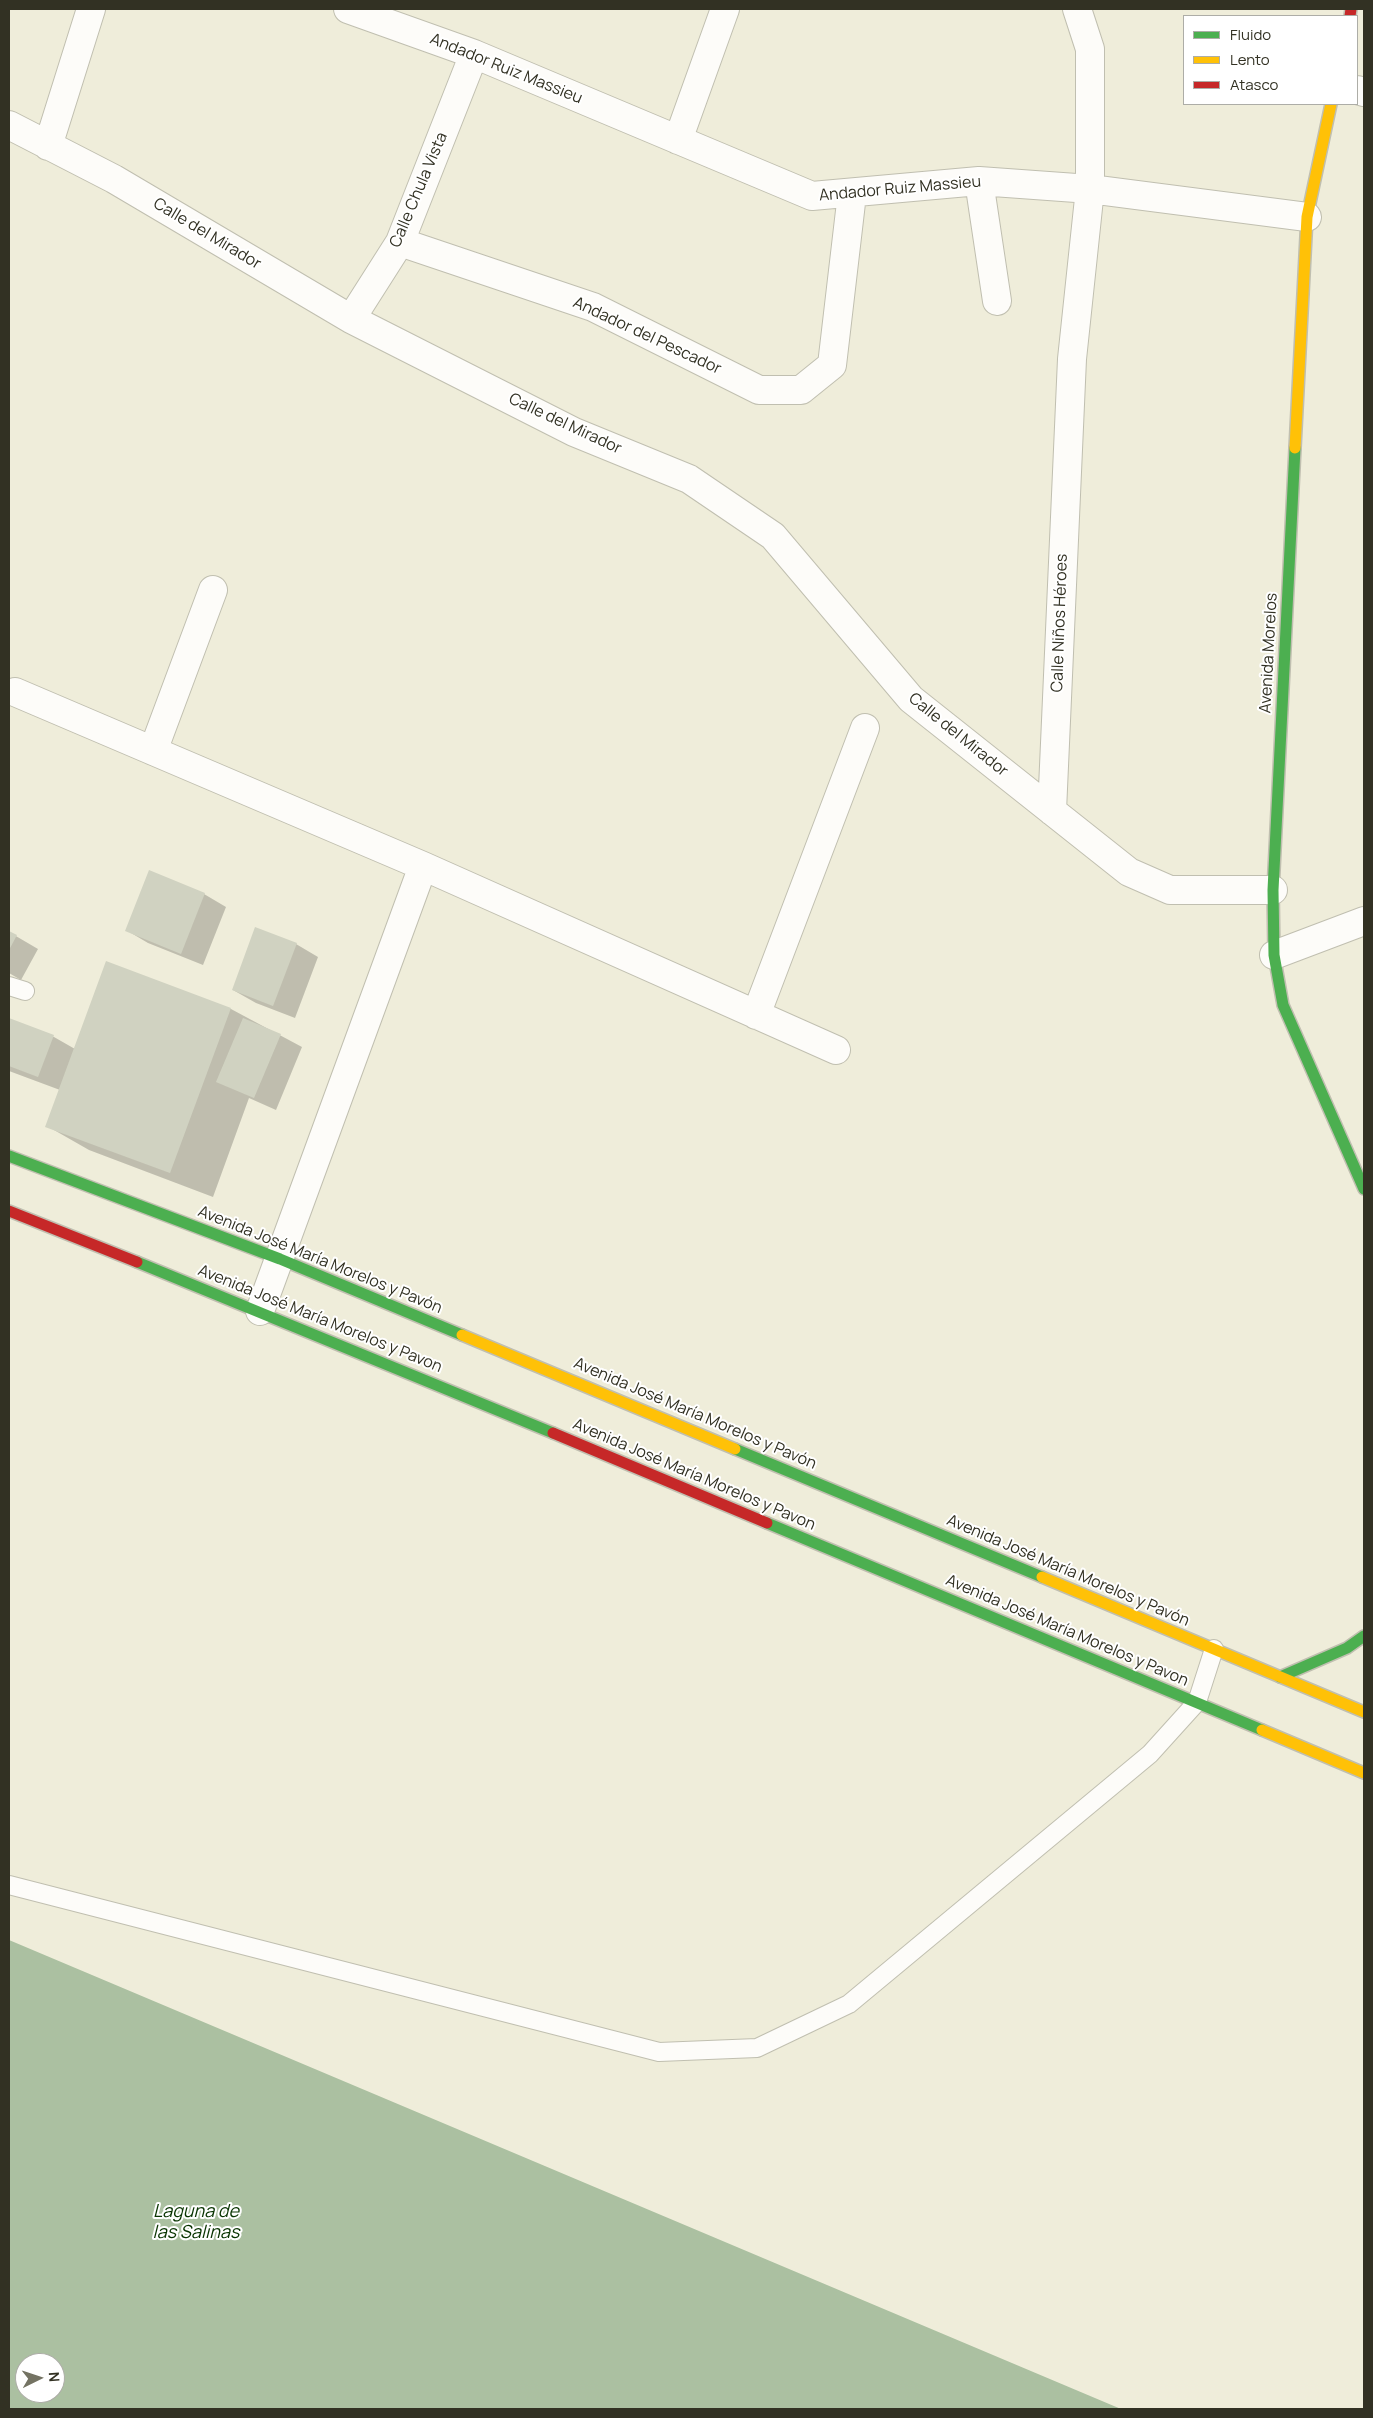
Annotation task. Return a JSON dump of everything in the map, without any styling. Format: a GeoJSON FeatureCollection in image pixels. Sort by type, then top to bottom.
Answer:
{"type":"FeatureCollection","features":[{"type":"Feature","properties":{"kind":"main road","name":"Avenida Morelos"},"geometry":{"type":"LineString","coordinates":[[1331,105],[1307,217],[1273,890],[1274,955],[1283,1004],[1364,1189]]}},
{"type":"Feature","properties":{"kind":"main road","name":"Avenida José María Morelos y Pavón"},"geometry":{"type":"LineString","coordinates":[[9,1156],[280,1259],[1364,1712]]}},
{"type":"Feature","properties":{"kind":"main road","name":"Avenida José María Morelos y Pavon"},"geometry":{"type":"LineString","coordinates":[[9,1211],[260,1311],[1364,1773]]}},
{"type":"Feature","properties":{"kind":"main road"},"geometry":{"type":"LineString","coordinates":[[1280,1677],[1347,1648],[1364,1636]]}},
{"type":"Feature","properties":{"kind":"street"},"geometry":{"type":"LineString","coordinates":[[48,146],[91,9]]}},
{"type":"Feature","properties":{"kind":"street","name":"Andador Ruiz Massieu"},"geometry":{"type":"LineString","coordinates":[[348,9],[474,54],[812,196],[852,194],[979,181],[1090,189],[1307,217]]}},
{"type":"Feature","properties":{"kind":"street"},"geometry":{"type":"LineString","coordinates":[[678,140],[725,9]]}},
{"type":"Feature","properties":{"kind":"street","name":"Calle Niños Héroes"},"geometry":{"type":"LineString","coordinates":[[1052,811],[1072,359],[1090,189],[1090,49],[1077,9]]}},
{"type":"Feature","properties":{"kind":"street","name":"Calle Chula Vista"},"geometry":{"type":"LineString","coordinates":[[351,319],[400,242],[474,54]]}},
{"type":"Feature","properties":{"kind":"street","name":"Calle del Mirador"},"geometry":{"type":"LineString","coordinates":[[9,125],[114,179],[351,319],[574,432],[689,479],[773,536],[911,699],[1052,811]]}},
{"type":"Feature","properties":{"kind":"street"},"geometry":{"type":"LineString","coordinates":[[979,181],[997,301]]}},
{"type":"Feature","properties":{"kind":"street","name":"Andador del Pescador"},"geometry":{"type":"LineString","coordinates":[[400,242],[593,307],[759,390],[801,390],[832,365],[852,194]]}},
{"type":"Feature","properties":{"kind":"street"},"geometry":{"type":"LineString","coordinates":[[154,751],[213,590]]}},
{"type":"Feature","properties":{"kind":"street"},"geometry":{"type":"LineString","coordinates":[[15,692],[423,866],[836,1050]]}},
{"type":"Feature","properties":{"kind":"street"},"geometry":{"type":"LineString","coordinates":[[756,1015],[865,728]]}},
{"type":"Feature","properties":{"kind":"street"},"geometry":{"type":"LineString","coordinates":[[1052,811],[1129,872],[1170,890],[1273,890]]}},
{"type":"Feature","properties":{"kind":"street"},"geometry":{"type":"LineString","coordinates":[[260,1311],[423,866]]}},
{"type":"Feature","properties":{"kind":"street"},"geometry":{"type":"LineString","coordinates":[[1274,955],[1364,921]]}},
{"type":"Feature","properties":{"kind":"lane"},"geometry":{"type":"LineString","coordinates":[[9,1885],[659,2052],[757,2048],[849,2004],[1150,1754],[1196,1702],[1214,1649]]}},
{"type":"Feature","properties":{"kind":"water","name":"Laguna de las Salinas"},"geometry":{"type":"Polygon","coordinates":[[[9,1940],[1121,2409],[9,2409],[9,1940]]]}},
{"type":"Feature","properties":{"kind":"building"},"geometry":{"type":"Polygon","coordinates":[[[149,870],[205,893],[181,954],[125,931],[149,870]]]}},
{"type":"Feature","properties":{"kind":"building"},"geometry":{"type":"Polygon","coordinates":[[[255,927],[297,943],[273,1006],[232,990],[255,927]]]}},
{"type":"Feature","properties":{"kind":"building"},"geometry":{"type":"Polygon","coordinates":[[[9,931],[17,935],[9,950],[9,931]]]}},
{"type":"Feature","properties":{"kind":"building"},"geometry":{"type":"Polygon","coordinates":[[[106,961],[231,1008],[170,1173],[45,1127],[106,961]]]}},
{"type":"Feature","properties":{"kind":"building"},"geometry":{"type":"Polygon","coordinates":[[[9,1018],[54,1035],[38,1077],[9,1066],[9,1018]]]}},
{"type":"Feature","properties":{"kind":"building"},"geometry":{"type":"Polygon","coordinates":[[[243,1018],[281,1034],[254,1098],[216,1082],[243,1018]]]}},
{"type":"Feature","properties":{"kind":"traffic: fast"},"geometry":{"type":"LineString","coordinates":[[1295,448],[1273,890],[1274,955],[1283,1005],[1364,1189]]}},
{"type":"Feature","properties":{"kind":"traffic: fast"},"geometry":{"type":"LineString","coordinates":[[9,1156],[280,1259],[462,1335]]}},
{"type":"Feature","properties":{"kind":"traffic: fast"},"geometry":{"type":"LineString","coordinates":[[137,1262],[553,1433]]}},
{"type":"Feature","properties":{"kind":"traffic: fast"},"geometry":{"type":"LineString","coordinates":[[735,1449],[1042,1577]]}},
{"type":"Feature","properties":{"kind":"traffic: fast"},"geometry":{"type":"LineString","coordinates":[[767,1523],[1262,1730]]}},
{"type":"Feature","properties":{"kind":"traffic: fast"},"geometry":{"type":"LineString","coordinates":[[1280,1677],[1347,1648],[1364,1636]]}},
{"type":"Feature","properties":{"kind":"traffic: slow"},"geometry":{"type":"LineString","coordinates":[[1295,448],[1307,217],[1331,105]]}},
{"type":"Feature","properties":{"kind":"traffic: slow"},"geometry":{"type":"LineString","coordinates":[[462,1335],[735,1449]]}},
{"type":"Feature","properties":{"kind":"traffic: slow"},"geometry":{"type":"LineString","coordinates":[[1042,1577],[1364,1712]]}},
{"type":"Feature","properties":{"kind":"traffic: slow"},"geometry":{"type":"LineString","coordinates":[[1262,1730],[1364,1773]]}},
{"type":"Feature","properties":{"kind":"traffic: jam"},"geometry":{"type":"LineString","coordinates":[[1350,15],[1351,9]]}},
{"type":"Feature","properties":{"kind":"traffic: jam"},"geometry":{"type":"LineString","coordinates":[[9,1211],[137,1262]]}},
{"type":"Feature","properties":{"kind":"traffic: jam"},"geometry":{"type":"LineString","coordinates":[[553,1433],[767,1523]]}}]}
